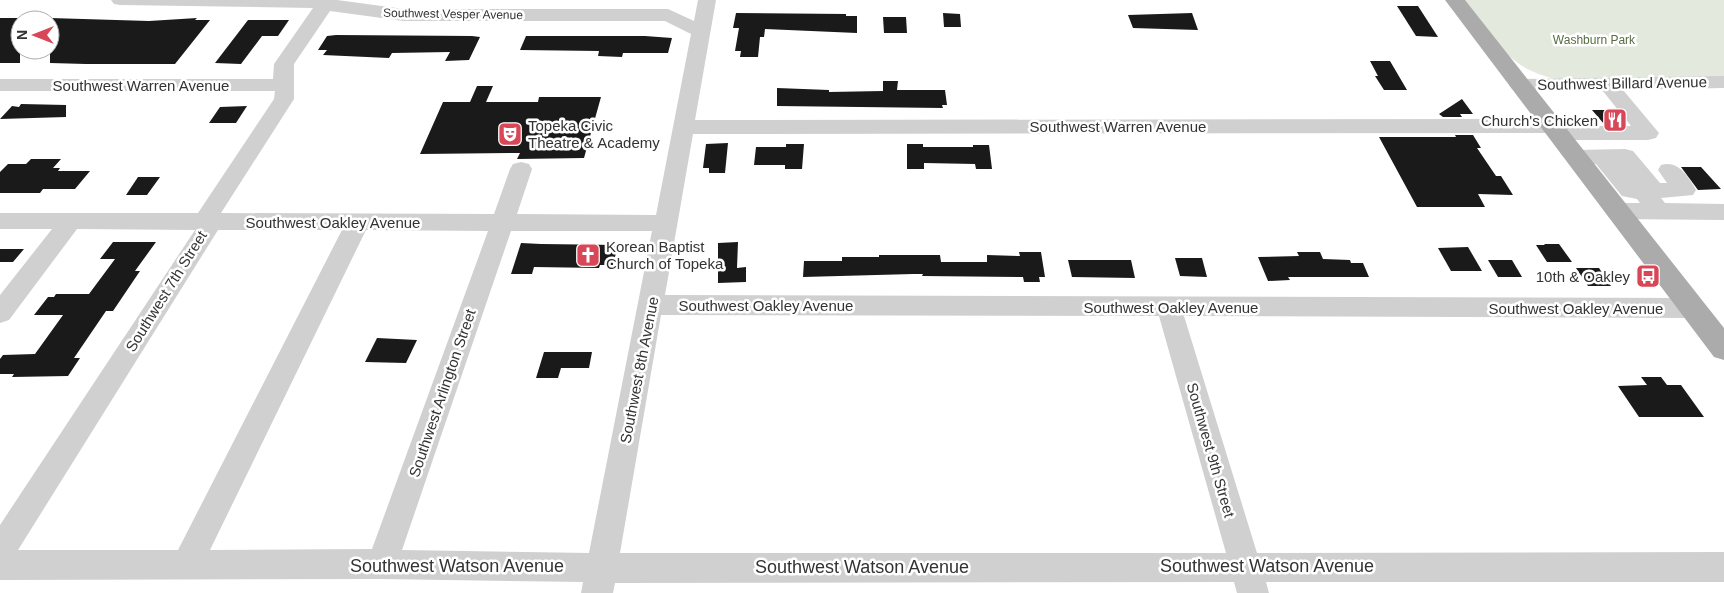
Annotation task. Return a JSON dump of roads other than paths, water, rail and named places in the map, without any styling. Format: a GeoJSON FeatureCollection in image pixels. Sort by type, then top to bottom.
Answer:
{"type":"FeatureCollection","features":[{"type":"Feature","properties":{"kind":"main road"},"geometry":{"type":"LineString","coordinates":[[1455,0],[1724,349]]}},
{"type":"Feature","properties":{"kind":"street","name":"Southwest Vesper Avenue"},"geometry":{"type":"LineString","coordinates":[[120,0],[327,2],[380,13],[404,15],[668,15],[701,0]]}},
{"type":"Feature","properties":{"kind":"street","name":"Southwest 8th Avenue"},"geometry":{"type":"LineString","coordinates":[[599,580],[700,31],[708,0]]}},
{"type":"Feature","properties":{"kind":"street","name":"Southwest 7th Street"},"geometry":{"type":"LineString","coordinates":[[0,552],[206,231],[210,213],[286,95],[283,85],[284,64],[327,2]]}},
{"type":"Feature","properties":{"kind":"street","name":"Southwest Vesper Avenue"},"geometry":{"type":"LineString","coordinates":[[668,15],[700,31]]}},
{"type":"Feature","properties":{"kind":"street","name":"Southwest Billard Avenue"},"geometry":{"type":"LineString","coordinates":[[1520,85],[1724,82]]}},
{"type":"Feature","properties":{"kind":"street","name":"Southwest Warren Avenue"},"geometry":{"type":"LineString","coordinates":[[684,126],[1555,130],[1648,133],[1607,83]]}},
{"type":"Feature","properties":{"kind":"street","name":"Southwest Warren Avenue"},"geometry":{"type":"LineString","coordinates":[[0,85],[283,85]]}},
{"type":"Feature","properties":{"kind":"street"},"geometry":{"type":"LineString","coordinates":[[1576,157],[1602,157],[1630,191],[1652,198],[1724,212]]}},
{"type":"Feature","properties":{"kind":"street","name":"Southwest Arlington Street"},"geometry":{"type":"LineString","coordinates":[[382,564],[521,169]]}},
{"type":"Feature","properties":{"kind":"street"},"geometry":{"type":"LineString","coordinates":[[1617,211],[1652,198],[1685,190],[1669,170]]}},
{"type":"Feature","properties":{"kind":"street","name":"Southwest Oakley Avenue"},"geometry":{"type":"LineString","coordinates":[[0,220],[666,223]]}},
{"type":"Feature","properties":{"kind":"street"},"geometry":{"type":"LineString","coordinates":[[0,313],[71,221]]}},
{"type":"Feature","properties":{"kind":"street"},"geometry":{"type":"LineString","coordinates":[[186,566],[358,222]]}},
{"type":"Feature","properties":{"kind":"street","name":"Southwest Oakley Avenue"},"geometry":{"type":"LineString","coordinates":[[651,305],[1169,308],[1691,308]]}},
{"type":"Feature","properties":{"kind":"street","name":"Southwest 9th Street"},"geometry":{"type":"LineString","coordinates":[[1169,308],[1249,580]]}},
{"type":"Feature","properties":{"kind":"street","name":"Southwest Watson Avenue"},"geometry":{"type":"LineString","coordinates":[[0,564],[186,566],[382,564],[599,580],[1249,580],[1724,567]]}},
{"type":"Feature","properties":{"kind":"place","name":"Church's Chicken"},"geometry":{"type":"Point","coordinates":[1615,120]}},
{"type":"Feature","properties":{"kind":"place","name":"Topeka Civic Theatre & Academy"},"geometry":{"type":"Point","coordinates":[510,134]}},
{"type":"Feature","properties":{"kind":"place","name":"Korean Baptist Church of Topeka"},"geometry":{"type":"Point","coordinates":[588,255]}},
{"type":"Feature","properties":{"kind":"place","name":"10th & Oakley"},"geometry":{"type":"Point","coordinates":[1648,276]}},
{"type":"Feature","properties":{"kind":"park label","name":"Washburn Park"},"geometry":{"type":"Point","coordinates":[1594,40]}}]}
